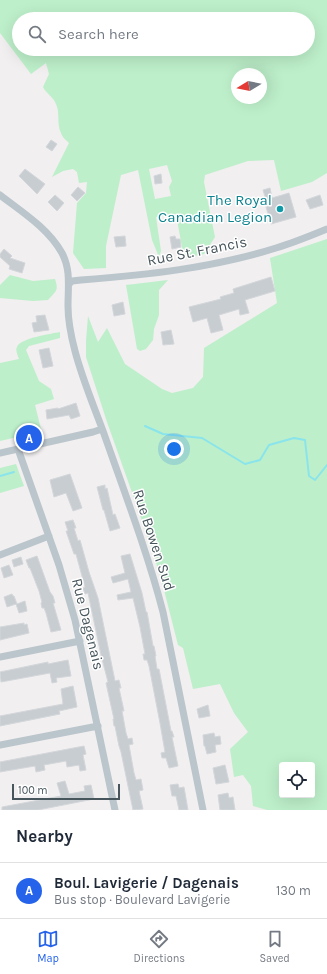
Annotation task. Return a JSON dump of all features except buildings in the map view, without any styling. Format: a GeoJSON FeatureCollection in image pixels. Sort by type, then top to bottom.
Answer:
{"type":"FeatureCollection","features":[{"type":"Feature","properties":{"kind":"street","name":"Rue Bowen Sud"},"geometry":{"type":"LineString","coordinates":[[0,195],[40,226],[51,237],[65,260],[68,268],[70,283],[68,315],[75,350],[145,549],[163,612],[203,810]]}},
{"type":"Feature","properties":{"kind":"street","name":"Rue St. Francis"},"geometry":{"type":"LineString","coordinates":[[70,283],[72,281],[141,275],[211,264],[276,248],[327,229]]}},
{"type":"Feature","properties":{"kind":"street"},"geometry":{"type":"LineString","coordinates":[[0,452],[102,429]]}},
{"type":"Feature","properties":{"kind":"street","name":"Rue Dagenais"},"geometry":{"type":"LineString","coordinates":[[18,449],[68,593],[80,641],[115,810]]}},
{"type":"Feature","properties":{"kind":"street"},"geometry":{"type":"LineString","coordinates":[[0,555],[49,536]]}},
{"type":"Feature","properties":{"kind":"street"},"geometry":{"type":"LineString","coordinates":[[0,657],[80,641]]}},
{"type":"Feature","properties":{"kind":"street"},"geometry":{"type":"LineString","coordinates":[[0,745],[98,726]]}},
{"type":"Feature","properties":{"kind":"green space"},"geometry":{"type":"Polygon","coordinates":[[[0,0],[327,0],[327,173],[312,182],[281,191],[274,160],[248,161],[205,175],[204,182],[215,237],[204,254],[184,258],[176,214],[156,217],[161,251],[159,257],[152,240],[138,170],[121,175],[106,246],[106,268],[84,269],[73,253],[77,203],[86,193],[87,182],[79,183],[77,172],[73,169],[63,171],[52,177],[69,143],[62,136],[57,106],[43,87],[49,74],[46,63],[31,74],[17,56],[315,56],[315,12],[12,12],[12,49],[0,33],[0,0]],[[167,165],[149,169],[155,199],[171,196],[169,187],[172,181],[167,165]]]}},
{"type":"Feature","properties":{"kind":"green space"},"geometry":{"type":"Polygon","coordinates":[[[327,239],[327,810],[267,810],[253,806],[251,786],[243,775],[234,777],[230,749],[248,732],[234,713],[220,684],[193,689],[183,648],[178,645],[151,546],[107,422],[86,357],[88,316],[98,342],[107,328],[125,364],[162,389],[172,393],[193,388],[203,377],[204,348],[277,303],[270,258],[327,239]]]}},
{"type":"Feature","properties":{"kind":"green space"},"geometry":{"type":"Polygon","coordinates":[[[10,275],[33,281],[55,279],[57,289],[48,300],[33,301],[0,298],[0,285],[10,275]]]}},
{"type":"Feature","properties":{"kind":"green space"},"geometry":{"type":"Polygon","coordinates":[[[168,280],[159,290],[159,315],[154,329],[153,340],[146,349],[140,351],[137,349],[126,285],[168,280]]]}},
{"type":"Feature","properties":{"kind":"green space"},"geometry":{"type":"Polygon","coordinates":[[[60,332],[60,338],[29,346],[26,350],[39,381],[51,389],[54,399],[35,405],[41,429],[39,432],[0,441],[0,363],[19,359],[16,348],[24,341],[60,332]]]}},
{"type":"Feature","properties":{"kind":"green space"},"geometry":{"type":"Polygon","coordinates":[[[16,464],[24,486],[0,493],[0,468],[16,464]]]}},
{"type":"Feature","properties":{"kind":"waterway"},"geometry":{"type":"LineString","coordinates":[[145,426],[163,434],[202,438],[245,464],[260,460],[269,445],[294,438],[305,440],[309,476],[315,480],[327,465]]}},
{"type":"Feature","properties":{"kind":"waterway"},"geometry":{"type":"LineString","coordinates":[[0,476],[14,472]]}},
{"type":"Feature","properties":{"kind":"place","name":"The Royal Canadian Legion"},"geometry":{"type":"Point","coordinates":[280,209]}},
{"type":"Feature","properties":{"kind":"place","name":"Boul. Lavigerie / Dagenais"},"geometry":{"type":"Point","coordinates":[29,438]}}]}
